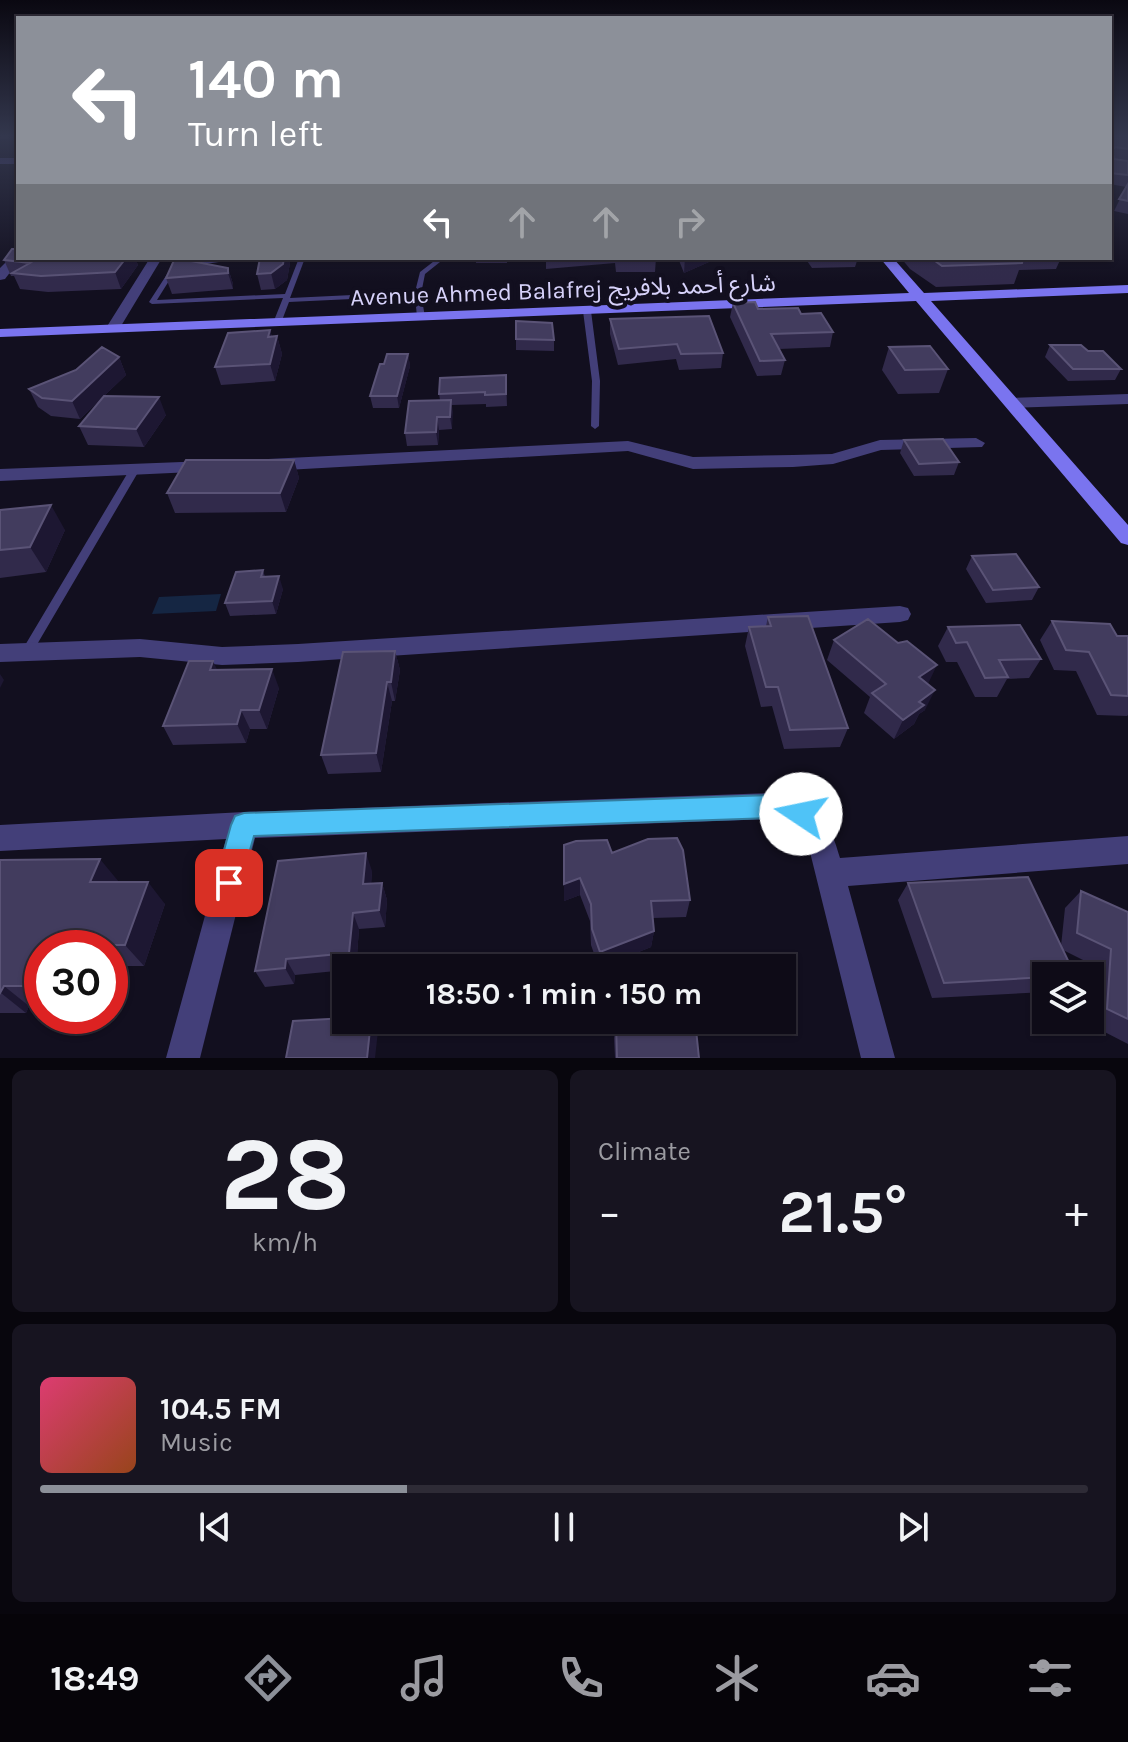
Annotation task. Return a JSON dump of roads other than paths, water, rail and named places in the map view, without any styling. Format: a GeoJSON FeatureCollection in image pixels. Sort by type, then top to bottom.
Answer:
{"type":"FeatureCollection","features":[{"type":"Feature","properties":{"kind":"main road"},"geometry":{"type":"LineString","coordinates":[[888,260],[1128,538]]}},
{"type":"Feature","properties":{"kind":"main road","name":"Avenue Ahmed Balafrej شارع أحمد بلافريج"},"geometry":{"type":"LineString","coordinates":[[0,333],[1128,289]]}},
{"type":"Feature","properties":{"kind":"street"},"geometry":{"type":"LineString","coordinates":[[0,276],[16,256]]}},
{"type":"Feature","properties":{"kind":"street"},"geometry":{"type":"LineString","coordinates":[[113,328],[155,260]]}},
{"type":"Feature","properties":{"kind":"street"},"geometry":{"type":"LineString","coordinates":[[1012,403],[1128,399]]}},
{"type":"Feature","properties":{"kind":"street"},"geometry":{"type":"LineString","coordinates":[[0,475],[628,446],[693,463],[793,461],[833,459],[880,445],[976,443]]}},
{"type":"Feature","properties":{"kind":"street"},"geometry":{"type":"LineString","coordinates":[[0,653],[140,648],[222,656],[298,653],[900,614]]}},
{"type":"Feature","properties":{"kind":"street"},"geometry":{"type":"LineString","coordinates":[[0,838],[244,825],[778,807],[810,819],[831,873],[878,1058]]}},
{"type":"Feature","properties":{"kind":"street"},"geometry":{"type":"LineString","coordinates":[[183,1058],[244,825]]}},
{"type":"Feature","properties":{"kind":"street"},"geometry":{"type":"LineString","coordinates":[[831,873],[1128,850]]}},
{"type":"Feature","properties":{"kind":"lane"},"geometry":{"type":"LineString","coordinates":[[218,260],[175,266],[152,302],[418,294]]}},
{"type":"Feature","properties":{"kind":"lane"},"geometry":{"type":"LineString","coordinates":[[277,323],[301,260]]}},
{"type":"Feature","properties":{"kind":"lane"},"geometry":{"type":"LineString","coordinates":[[421,317],[418,294],[425,268],[439,260]]}},
{"type":"Feature","properties":{"kind":"lane"},"geometry":{"type":"LineString","coordinates":[[587,311],[596,381],[595,426]]}},
{"type":"Feature","properties":{"kind":"lane"},"geometry":{"type":"LineString","coordinates":[[28,650],[135,469]]}},
{"type":"Feature","properties":{"kind":"water"},"geometry":{"type":"Polygon","coordinates":[[[221,594],[216,611],[152,614],[159,597],[221,594]]]}}]}
